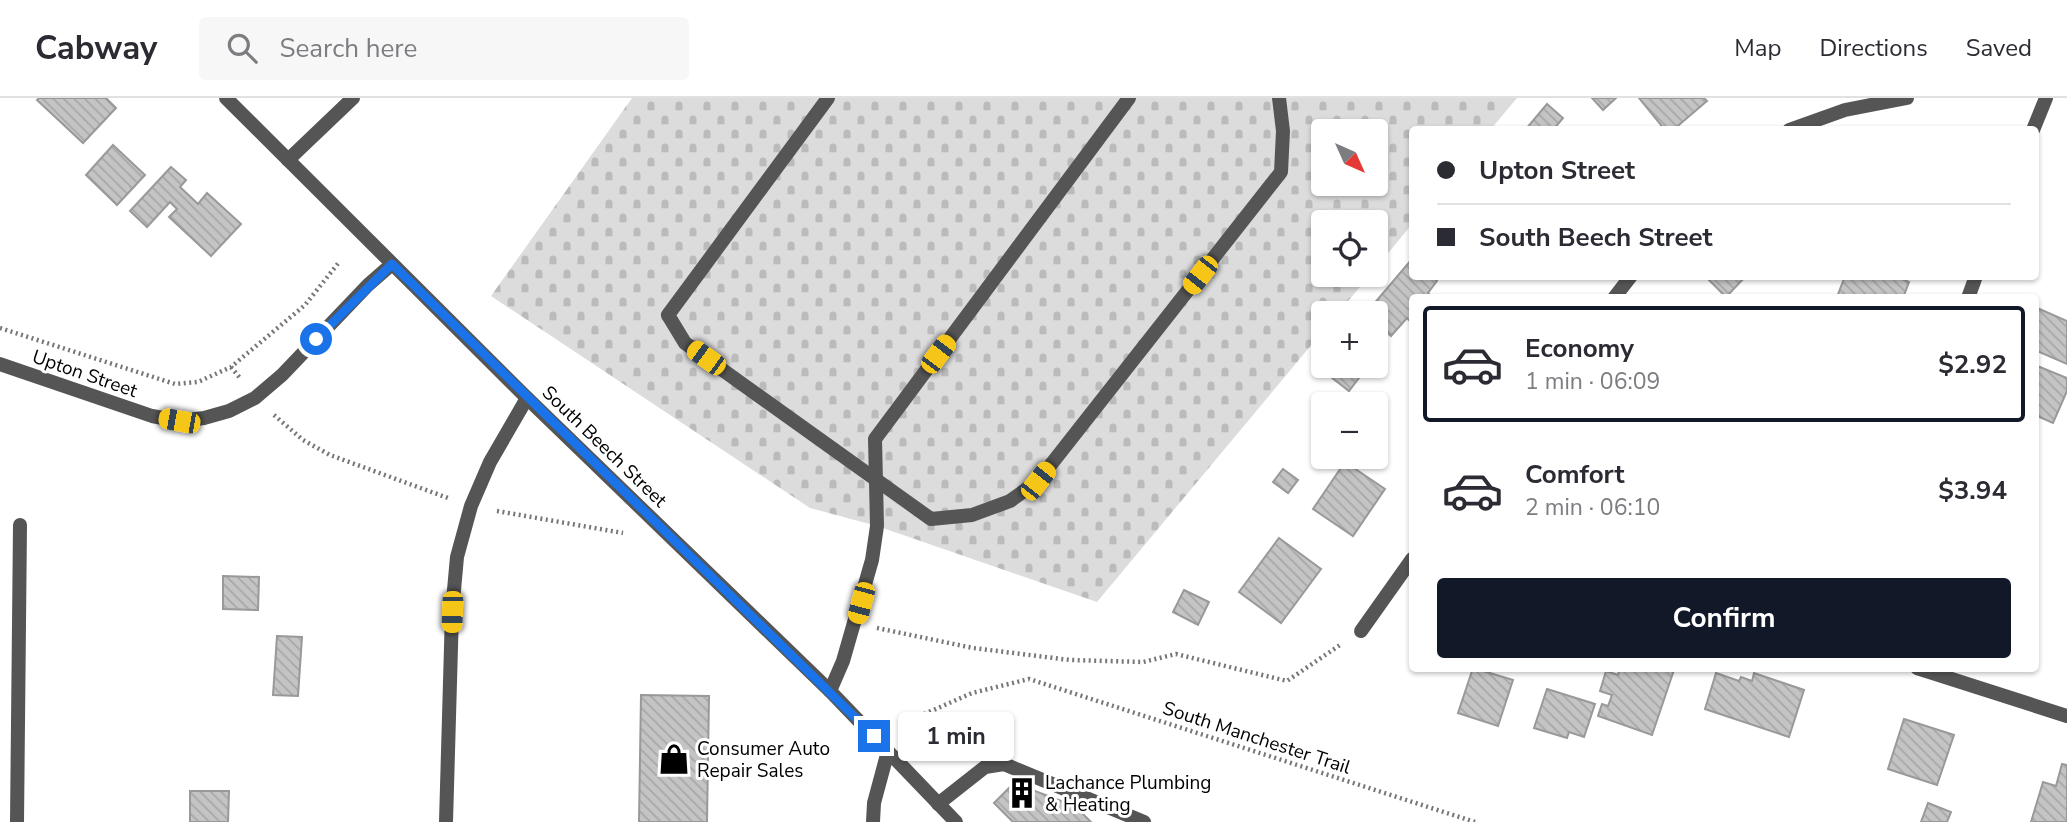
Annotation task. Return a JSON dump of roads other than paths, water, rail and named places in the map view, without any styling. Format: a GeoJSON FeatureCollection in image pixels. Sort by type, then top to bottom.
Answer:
{"type":"FeatureCollection","features":[{"type":"Feature","properties":{"kind":"street","name":"South Beech Street"},"geometry":{"type":"LineString","coordinates":[[226,98],[527,398],[830,691],[956,822]]}},
{"type":"Feature","properties":{"kind":"street"},"geometry":{"type":"LineString","coordinates":[[288,160],[353,98]]}},
{"type":"Feature","properties":{"kind":"street"},"geometry":{"type":"LineString","coordinates":[[828,98],[668,315],[685,343],[931,519],[985,511],[1010,501],[1038,481],[1281,172],[1283,131],[1279,98]]}},
{"type":"Feature","properties":{"kind":"street"},"geometry":{"type":"LineString","coordinates":[[830,691],[855,624],[872,560],[877,526],[875,439],[1129,98]]}},
{"type":"Feature","properties":{"kind":"street"},"geometry":{"type":"LineString","coordinates":[[1800,126],[1844,110],[1907,98]]}},
{"type":"Feature","properties":{"kind":"street"},"geometry":{"type":"LineString","coordinates":[[2036,126],[2046,98]]}},
{"type":"Feature","properties":{"kind":"street","name":"Upton Street"},"geometry":{"type":"LineString","coordinates":[[0,364],[152,416],[179,421],[204,418],[229,411],[255,398],[282,375],[368,285],[392,264]]}},
{"type":"Feature","properties":{"kind":"street"},"geometry":{"type":"LineString","coordinates":[[1617,294],[1628,280]]}},
{"type":"Feature","properties":{"kind":"street"},"geometry":{"type":"LineString","coordinates":[[446,822],[452,612],[457,557],[471,506],[490,462],[527,398]]}},
{"type":"Feature","properties":{"kind":"street"},"geometry":{"type":"LineString","coordinates":[[17,822],[20,524]]}},
{"type":"Feature","properties":{"kind":"street"},"geometry":{"type":"LineString","coordinates":[[1361,631],[1409,563]]}},
{"type":"Feature","properties":{"kind":"street"},"geometry":{"type":"LineString","coordinates":[[1930,672],[2067,716]]}},
{"type":"Feature","properties":{"kind":"street"},"geometry":{"type":"LineString","coordinates":[[873,822],[874,803],[888,751]]}},
{"type":"Feature","properties":{"kind":"street"},"geometry":{"type":"LineString","coordinates":[[938,804],[985,767],[1004,764],[1144,822]]}},
{"type":"Feature","properties":{"kind":"place","name":"Consumer Auto Repair Sales"},"geometry":{"type":"Point","coordinates":[674,759]}},
{"type":"Feature","properties":{"kind":"place","name":"Lachance Plumbing & Heating"},"geometry":{"type":"Point","coordinates":[1022,793]}}]}
